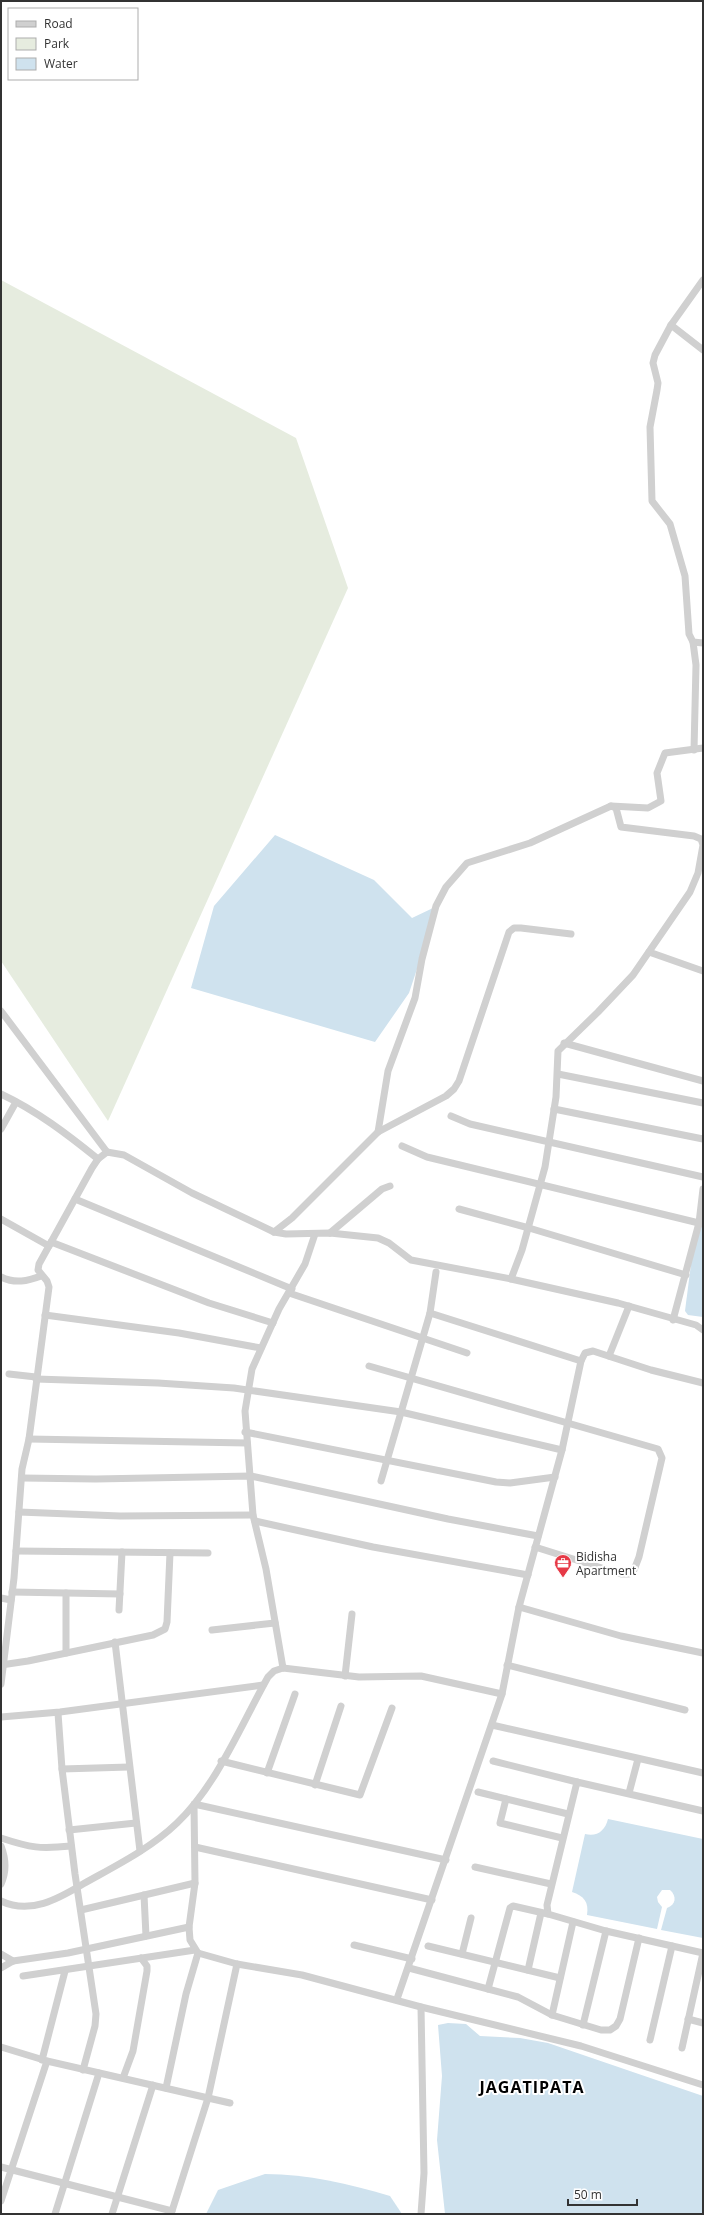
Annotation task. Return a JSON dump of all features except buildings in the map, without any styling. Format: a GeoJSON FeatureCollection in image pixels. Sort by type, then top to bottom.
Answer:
{"type":"FeatureCollection","features":[{"type":"Feature","properties":{"kind":"street"},"geometry":{"type":"LineString","coordinates":[[694,750],[696,665],[693,642],[689,634],[685,576],[670,524],[652,501],[650,488],[650,427],[658,383],[653,363],[671,325],[703,280]]}},
{"type":"Feature","properties":{"kind":"street"},"geometry":{"type":"LineString","coordinates":[[671,325],[703,350]]}},
{"type":"Feature","properties":{"kind":"street"},"geometry":{"type":"LineString","coordinates":[[693,642],[703,643]]}},
{"type":"Feature","properties":{"kind":"street"},"geometry":{"type":"LineString","coordinates":[[378,1132],[388,1071],[409,1018],[425,946],[436,906],[442,892],[467,863],[530,842],[611,806],[648,808],[661,802],[657,773],[666,753],[703,748]]}},
{"type":"Feature","properties":{"kind":"street"},"geometry":{"type":"LineString","coordinates":[[511,1279],[529,1228],[549,1143],[558,1074],[556,1059],[558,1051],[564,1043],[619,991],[700,882],[703,845],[701,839],[694,836],[621,827],[618,811],[611,806]]}},
{"type":"Feature","properties":{"kind":"street"},"geometry":{"type":"LineString","coordinates":[[274,1232],[292,1218],[378,1132],[446,1096],[454,1089],[462,1073],[510,932],[514,928],[521,928],[571,934]]}},
{"type":"Feature","properties":{"kind":"street"},"geometry":{"type":"LineString","coordinates":[[649,952],[703,971]]}},
{"type":"Feature","properties":{"kind":"street"},"geometry":{"type":"LineString","coordinates":[[1,1011],[10,1025],[107,1152],[124,1155],[192,1193],[274,1232],[286,1234],[330,1233],[378,1238],[390,1243],[411,1260],[511,1279],[629,1306],[673,1320],[696,1325],[703,1330]]}},
{"type":"Feature","properties":{"kind":"street"},"geometry":{"type":"LineString","coordinates":[[1,1021],[10,1025]]}},
{"type":"Feature","properties":{"kind":"street"},"geometry":{"type":"LineString","coordinates":[[564,1043],[703,1081]]}},
{"type":"Feature","properties":{"kind":"street"},"geometry":{"type":"LineString","coordinates":[[558,1074],[703,1103]]}},
{"type":"Feature","properties":{"kind":"street"},"geometry":{"type":"LineString","coordinates":[[1,1094],[56,1125],[98,1159]]}},
{"type":"Feature","properties":{"kind":"street"},"geometry":{"type":"LineString","coordinates":[[1,1129],[16,1102]]}},
{"type":"Feature","properties":{"kind":"street"},"geometry":{"type":"LineString","coordinates":[[554,1109],[703,1139]]}},
{"type":"Feature","properties":{"kind":"street"},"geometry":{"type":"LineString","coordinates":[[451,1116],[470,1124],[703,1177]]}},
{"type":"Feature","properties":{"kind":"street"},"geometry":{"type":"LineString","coordinates":[[402,1146],[427,1157],[701,1223]]}},
{"type":"Feature","properties":{"kind":"street"},"geometry":{"type":"LineString","coordinates":[[1,1684],[2,1664],[12,1596],[22,1478],[29,1439],[49,1287],[47,1281],[41,1276],[38,1270],[39,1264],[98,1159],[107,1152]]}},
{"type":"Feature","properties":{"kind":"street"},"geometry":{"type":"LineString","coordinates":[[330,1233],[382,1189],[390,1186]]}},
{"type":"Feature","properties":{"kind":"street"},"geometry":{"type":"LineString","coordinates":[[673,1320],[701,1223],[703,1189]]}},
{"type":"Feature","properties":{"kind":"street"},"geometry":{"type":"LineString","coordinates":[[75,1199],[290,1291],[468,1353]]}},
{"type":"Feature","properties":{"kind":"street"},"geometry":{"type":"LineString","coordinates":[[459,1209],[529,1228],[686,1275]]}},
{"type":"Feature","properties":{"kind":"street"},"geometry":{"type":"LineString","coordinates":[[1,1219],[50,1244],[209,1302],[273,1323]]}},
{"type":"Feature","properties":{"kind":"street"},"geometry":{"type":"LineString","coordinates":[[283,1668],[266,1568],[254,1518],[252,1476],[246,1432],[247,1391],[252,1369],[261,1348],[310,1253],[315,1234]]}},
{"type":"Feature","properties":{"kind":"street"},"geometry":{"type":"LineString","coordinates":[[381,1481],[386,1459],[412,1378],[430,1312],[436,1272]]}},
{"type":"Feature","properties":{"kind":"street"},"geometry":{"type":"LineString","coordinates":[[1,1277],[17,1282],[28,1281],[41,1276]]}},
{"type":"Feature","properties":{"kind":"street"},"geometry":{"type":"LineString","coordinates":[[609,1356],[629,1306]]}},
{"type":"Feature","properties":{"kind":"street"},"geometry":{"type":"LineString","coordinates":[[430,1312],[582,1361]]}},
{"type":"Feature","properties":{"kind":"street"},"geometry":{"type":"LineString","coordinates":[[45,1315],[180,1333],[261,1348]]}},
{"type":"Feature","properties":{"kind":"street"},"geometry":{"type":"LineString","coordinates":[[397,2000],[502,1694],[519,1607],[555,1477],[585,1353],[593,1351],[651,1370],[703,1383]]}},
{"type":"Feature","properties":{"kind":"street"},"geometry":{"type":"LineString","coordinates":[[369,1366],[658,1449],[662,1453],[639,1557],[634,1570],[629,1574],[621,1574],[535,1547]]}},
{"type":"Feature","properties":{"kind":"street"},"geometry":{"type":"LineString","coordinates":[[9,1374],[36,1378],[192,1384],[401,1412],[562,1450]]}},
{"type":"Feature","properties":{"kind":"street"},"geometry":{"type":"LineString","coordinates":[[246,1432],[496,1482],[510,1483],[555,1477]]}},
{"type":"Feature","properties":{"kind":"street"},"geometry":{"type":"LineString","coordinates":[[29,1439],[247,1443]]}},
{"type":"Feature","properties":{"kind":"street"},"geometry":{"type":"LineString","coordinates":[[22,1478],[96,1480],[252,1476],[448,1519],[538,1536]]}},
{"type":"Feature","properties":{"kind":"street"},"geometry":{"type":"LineString","coordinates":[[20,1512],[120,1516],[254,1518],[373,1547],[528,1575]]}},
{"type":"Feature","properties":{"kind":"street"},"geometry":{"type":"LineString","coordinates":[[16,1552],[208,1553]]}},
{"type":"Feature","properties":{"kind":"street"},"geometry":{"type":"LineString","coordinates":[[119,1610],[122,1552]]}},
{"type":"Feature","properties":{"kind":"street"},"geometry":{"type":"LineString","coordinates":[[2,1664],[66,1653],[153,1635],[165,1629],[167,1622],[170,1553]]}},
{"type":"Feature","properties":{"kind":"street"},"geometry":{"type":"LineString","coordinates":[[1,1598],[66,1593],[120,1594]]}},
{"type":"Feature","properties":{"kind":"street"},"geometry":{"type":"LineString","coordinates":[[66,1593],[66,1653]]}},
{"type":"Feature","properties":{"kind":"street"},"geometry":{"type":"LineString","coordinates":[[519,1607],[621,1636],[703,1653]]}},
{"type":"Feature","properties":{"kind":"street"},"geometry":{"type":"LineString","coordinates":[[345,1676],[352,1614]]}},
{"type":"Feature","properties":{"kind":"street"},"geometry":{"type":"LineString","coordinates":[[212,1630],[275,1623]]}},
{"type":"Feature","properties":{"kind":"street"},"geometry":{"type":"LineString","coordinates":[[115,1642],[140,1851]]}},
{"type":"Feature","properties":{"kind":"street"},"geometry":{"type":"LineString","coordinates":[[507,1665],[685,1710]]}},
{"type":"Feature","properties":{"kind":"street"},"geometry":{"type":"LineString","coordinates":[[1,1901],[15,1906],[35,1906],[55,1899],[77,1888],[140,1851],[177,1823],[194,1804],[221,1761],[263,1685],[274,1671],[283,1668],[345,1676],[421,1676],[502,1694]]}},
{"type":"Feature","properties":{"kind":"street"},"geometry":{"type":"LineString","coordinates":[[1,1718],[58,1713],[263,1685]]}},
{"type":"Feature","properties":{"kind":"street"},"geometry":{"type":"LineString","coordinates":[[267,1773],[295,1694]]}},
{"type":"Feature","properties":{"kind":"street"},"geometry":{"type":"LineString","coordinates":[[315,1785],[341,1706]]}},
{"type":"Feature","properties":{"kind":"street"},"geometry":{"type":"LineString","coordinates":[[221,1761],[360,1795],[392,1708]]}},
{"type":"Feature","properties":{"kind":"street"},"geometry":{"type":"LineString","coordinates":[[58,1713],[62,1769],[77,1888],[88,1967],[94,1990],[95,2026],[83,2070]]}},
{"type":"Feature","properties":{"kind":"street"},"geometry":{"type":"LineString","coordinates":[[492,1725],[703,1773]]}},
{"type":"Feature","properties":{"kind":"street"},"geometry":{"type":"LineString","coordinates":[[629,1793],[638,1758]]}},
{"type":"Feature","properties":{"kind":"street"},"geometry":{"type":"LineString","coordinates":[[493,1761],[703,1811]]}},
{"type":"Feature","properties":{"kind":"street"},"geometry":{"type":"LineString","coordinates":[[62,1769],[129,1767]]}},
{"type":"Feature","properties":{"kind":"street"},"geometry":{"type":"LineString","coordinates":[[528,1970],[547,1905],[562,1838],[577,1782]]}},
{"type":"Feature","properties":{"kind":"street"},"geometry":{"type":"LineString","coordinates":[[478,1792],[568,1814]]}},
{"type":"Feature","properties":{"kind":"street"},"geometry":{"type":"LineString","coordinates":[[506,1799],[500,1823],[562,1838]]}},
{"type":"Feature","properties":{"kind":"street"},"geometry":{"type":"LineString","coordinates":[[194,1804],[446,1860]]}},
{"type":"Feature","properties":{"kind":"street"},"geometry":{"type":"LineString","coordinates":[[166,2088],[186,1994],[197,1952],[190,1940],[195,1883],[194,1804]]}},
{"type":"Feature","properties":{"kind":"street"},"geometry":{"type":"LineString","coordinates":[[70,1830],[136,1823]]}},
{"type":"Feature","properties":{"kind":"street"},"geometry":{"type":"LineString","coordinates":[[1,1838],[25,1846],[43,1849],[72,1846]]}},
{"type":"Feature","properties":{"kind":"street"},"geometry":{"type":"LineString","coordinates":[[1,1846],[5,1857],[5,1871],[1,1884]]}},
{"type":"Feature","properties":{"kind":"street"},"geometry":{"type":"LineString","coordinates":[[195,1847],[432,1900]]}},
{"type":"Feature","properties":{"kind":"street"},"geometry":{"type":"LineString","coordinates":[[475,1867],[552,1884]]}},
{"type":"Feature","properties":{"kind":"street"},"geometry":{"type":"LineString","coordinates":[[81,1910],[195,1883]]}},
{"type":"Feature","properties":{"kind":"street"},"geometry":{"type":"LineString","coordinates":[[144,1895],[146,1936]]}},
{"type":"Feature","properties":{"kind":"street"},"geometry":{"type":"LineString","coordinates":[[488,1989],[510,1908],[513,1906],[606,1931],[703,1953],[699,1986],[688,2019],[682,2048]]}},
{"type":"Feature","properties":{"kind":"street"},"geometry":{"type":"LineString","coordinates":[[462,1954],[471,1918]]}},
{"type":"Feature","properties":{"kind":"street"},"geometry":{"type":"LineString","coordinates":[[552,2015],[573,1922]]}},
{"type":"Feature","properties":{"kind":"street"},"geometry":{"type":"LineString","coordinates":[[1,1968],[13,1961],[86,1949],[190,1927]]}},
{"type":"Feature","properties":{"kind":"street"},"geometry":{"type":"LineString","coordinates":[[583,2025],[606,1931]]}},
{"type":"Feature","properties":{"kind":"street"},"geometry":{"type":"LineString","coordinates":[[409,1968],[518,1998],[552,2015],[601,2030],[610,2030],[616,2026],[620,2018],[639,1938]]}},
{"type":"Feature","properties":{"kind":"street"},"geometry":{"type":"LineString","coordinates":[[354,1945],[412,1959]]}},
{"type":"Feature","properties":{"kind":"street"},"geometry":{"type":"LineString","coordinates":[[428,1946],[560,1978]]}},
{"type":"Feature","properties":{"kind":"street"},"geometry":{"type":"LineString","coordinates":[[650,2040],[672,1946]]}},
{"type":"Feature","properties":{"kind":"street"},"geometry":{"type":"LineString","coordinates":[[23,1976],[65,1971],[141,1958],[197,1952],[237,1964],[302,1975],[397,2000],[421,2008],[581,2046],[703,2085]]}},
{"type":"Feature","properties":{"kind":"street"},"geometry":{"type":"LineString","coordinates":[[1,1954],[13,1961]]}},
{"type":"Feature","properties":{"kind":"street"},"geometry":{"type":"LineString","coordinates":[[123,2078],[133,2051],[147,1971],[147,1966],[141,1958]]}},
{"type":"Feature","properties":{"kind":"street"},"geometry":{"type":"LineString","coordinates":[[1,2167],[118,2196],[171,2212],[208,2098],[237,1964]]}},
{"type":"Feature","properties":{"kind":"street"},"geometry":{"type":"LineString","coordinates":[[1,2200],[44,2061],[65,1971]]}},
{"type":"Feature","properties":{"kind":"street"},"geometry":{"type":"LineString","coordinates":[[421,2008],[424,2173],[421,2214]]}},
{"type":"Feature","properties":{"kind":"street"},"geometry":{"type":"LineString","coordinates":[[688,2019],[703,2023]]}},
{"type":"Feature","properties":{"kind":"street"},"geometry":{"type":"LineString","coordinates":[[1,2047],[44,2061],[230,2103]]}},
{"type":"Feature","properties":{"kind":"street"},"geometry":{"type":"LineString","coordinates":[[55,2214],[99,2073]]}},
{"type":"Feature","properties":{"kind":"street"},"geometry":{"type":"LineString","coordinates":[[112,2214],[154,2085]]}},
{"type":"Feature","properties":{"kind":"green space"},"geometry":{"type":"Polygon","coordinates":[[[1,280],[296,438],[348,588],[108,1121],[1,961],[1,280]]]}},
{"type":"Feature","properties":{"kind":"water"},"geometry":{"type":"Polygon","coordinates":[[[275,835],[374,880],[412,918],[433,908],[436,912],[409,993],[375,1042],[191,988],[214,906],[275,835]]]}},
{"type":"Feature","properties":{"kind":"water"},"geometry":{"type":"Polygon","coordinates":[[[703,1208],[703,1317],[688,1315],[685,1311],[691,1264],[703,1208]]]}},
{"type":"Feature","properties":{"kind":"water"},"geometry":{"type":"Polygon","coordinates":[[[608,1819],[703,1839],[703,1938],[661,1930],[667,1908],[674,1903],[674,1895],[670,1890],[662,1890],[657,1897],[658,1902],[662,1907],[657,1929],[587,1915],[585,1900],[580,1895],[572,1892],[585,1834],[597,1834],[603,1830],[608,1819]]]}},
{"type":"Feature","properties":{"kind":"water"},"geometry":{"type":"Polygon","coordinates":[[[448,2023],[466,2024],[480,2036],[520,2038],[548,2043],[703,2096],[703,2214],[445,2214],[437,2140],[442,2076],[438,2025],[448,2023]]]}},
{"type":"Feature","properties":{"kind":"water"},"geometry":{"type":"Polygon","coordinates":[[[265,2174],[281,2174],[328,2180],[390,2196],[402,2214],[206,2214],[218,2190],[265,2174]]]}},
{"type":"Feature","properties":{"kind":"place","name":"Bidisha Apartment"},"geometry":{"type":"Point","coordinates":[563,1578]}},
{"type":"Feature","properties":{"kind":"district","name":"JAGATIPATA"},"geometry":{"type":"Point","coordinates":[532,2087]}}]}
